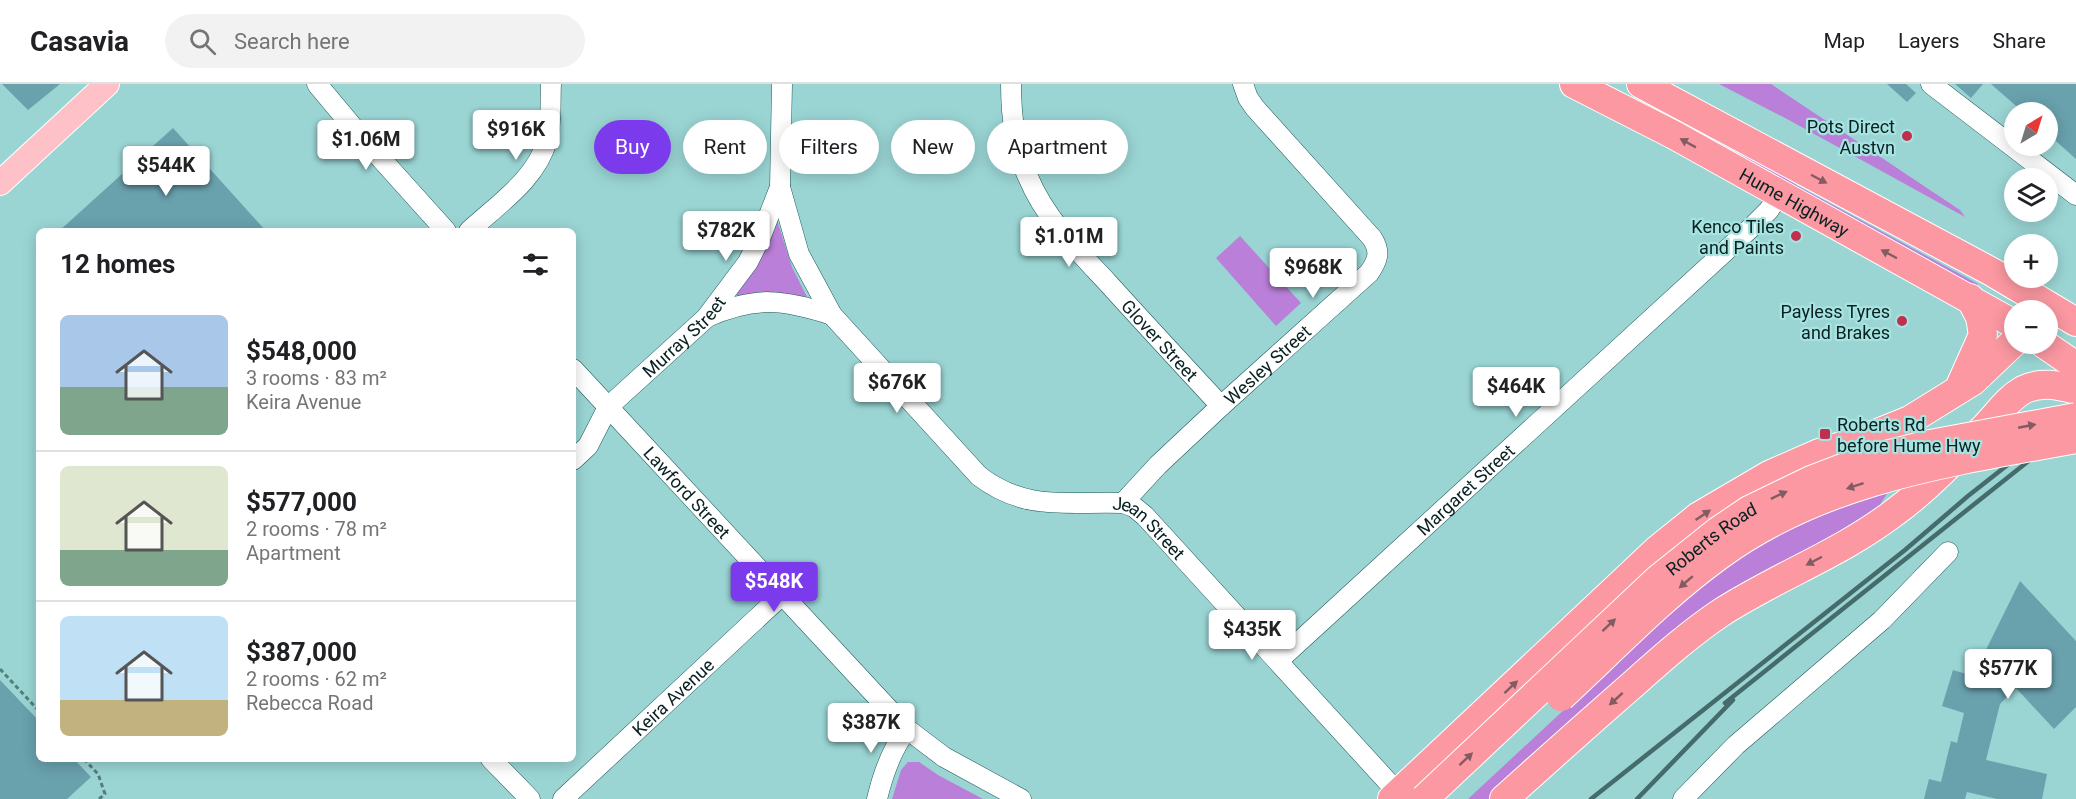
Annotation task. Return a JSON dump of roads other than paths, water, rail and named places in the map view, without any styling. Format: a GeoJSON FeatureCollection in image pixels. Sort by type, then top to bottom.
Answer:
{"type":"FeatureCollection","features":[{"type":"Feature","properties":{"kind":"highway","name":"Hume Highway"},"geometry":{"type":"LineString","coordinates":[[1641,84],[1982,266],[2030,300]]}},
{"type":"Feature","properties":{"kind":"highway","name":"Hume Highway"},"geometry":{"type":"LineString","coordinates":[[1585,86],[2004,318]]}},
{"type":"Feature","properties":{"kind":"highway"},"geometry":{"type":"LineString","coordinates":[[1958,392],[1983,335],[1980,317],[1970,298]]}},
{"type":"Feature","properties":{"kind":"highway","name":"Hume Highway"},"geometry":{"type":"LineString","coordinates":[[2058,314],[2076,322]]}},
{"type":"Feature","properties":{"kind":"highway"},"geometry":{"type":"LineString","coordinates":[[1405,797],[1607,596],[1680,531],[1722,502],[1769,475],[1819,453],[1863,439],[1910,420],[1958,392],[2004,351]]}},
{"type":"Feature","properties":{"kind":"highway"},"geometry":{"type":"LineString","coordinates":[[2006,403],[2020,354]]}},
{"type":"Feature","properties":{"kind":"highway"},"geometry":{"type":"LineString","coordinates":[[2058,354],[2076,366]]}},
{"type":"Feature","properties":{"kind":"highway"},"geometry":{"type":"LineString","coordinates":[[1504,799],[1698,628],[1744,599],[1892,515],[1934,480],[2006,403],[2033,386],[2055,384],[2076,390]]}},
{"type":"Feature","properties":{"kind":"highway","name":"Roberts Road"},"geometry":{"type":"LineString","coordinates":[[1405,797],[1658,579],[1710,536],[1749,510],[1811,480],[1858,462],[1925,445],[2076,417]]}},
{"type":"Feature","properties":{"kind":"highway","name":"Roberts Road"},"geometry":{"type":"LineString","coordinates":[[1452,799],[1688,580],[1721,554],[1755,532],[1800,508],[1861,484],[1922,468],[2076,438]]}},
{"type":"Feature","properties":{"kind":"highway"},"geometry":{"type":"LineString","coordinates":[[1863,439],[1889,444],[1897,450],[1904,465],[1899,490],[1865,532]]}},
{"type":"Feature","properties":{"kind":"main road"},"geometry":{"type":"LineString","coordinates":[[0,183],[107,84]]}},
{"type":"Feature","properties":{"kind":"street"},"geometry":{"type":"LineString","coordinates":[[316,84],[443,228]]}},
{"type":"Feature","properties":{"kind":"street"},"geometry":{"type":"LineString","coordinates":[[472,228],[526,179],[540,158],[549,129],[551,84]]}},
{"type":"Feature","properties":{"kind":"street","name":"Murray Street"},"geometry":{"type":"LineString","coordinates":[[608,407],[706,318],[748,262],[780,187],[782,84]]}},
{"type":"Feature","properties":{"kind":"street","name":"Glover Street"},"geometry":{"type":"LineString","coordinates":[[1011,84],[1013,124],[1019,150],[1028,178],[1043,207],[1067,238],[1221,406]]}},
{"type":"Feature","properties":{"kind":"street","name":"Wesley Street"},"geometry":{"type":"LineString","coordinates":[[1123,503],[1158,465],[1221,406],[1369,273],[1378,258],[1378,251],[1372,238],[1255,108],[1243,84]]}},
{"type":"Feature","properties":{"kind":"street"},"geometry":{"type":"LineString","coordinates":[[1931,84],[2076,195]]}},
{"type":"Feature","properties":{"kind":"street","name":"Jean Street"},"geometry":{"type":"LineString","coordinates":[[780,187],[799,254],[832,315],[979,476],[992,487],[1023,500],[1123,503],[1134,507],[1145,516],[1405,797]]}},
{"type":"Feature","properties":{"kind":"street","name":"Margaret Street"},"geometry":{"type":"LineString","coordinates":[[1278,661],[1755,224],[1769,210],[1779,194]]}},
{"type":"Feature","properties":{"kind":"street"},"geometry":{"type":"LineString","coordinates":[[706,318],[727,308],[761,301],[783,302],[832,315]]}},
{"type":"Feature","properties":{"kind":"street","name":"Lawford Street"},"geometry":{"type":"LineString","coordinates":[[576,372],[907,729],[944,757],[1021,799]]}},
{"type":"Feature","properties":{"kind":"street"},"geometry":{"type":"LineString","coordinates":[[576,457],[588,446],[608,407]]}},
{"type":"Feature","properties":{"kind":"street"},"geometry":{"type":"LineString","coordinates":[[1683,799],[1702,777],[1736,745],[1882,620],[1948,552]]}},
{"type":"Feature","properties":{"kind":"street","name":"Keira Avenue"},"geometry":{"type":"LineString","coordinates":[[563,799],[782,595]]}},
{"type":"Feature","properties":{"kind":"street"},"geometry":{"type":"LineString","coordinates":[[877,799],[888,762],[907,729]]}},
{"type":"Feature","properties":{"kind":"street"},"geometry":{"type":"LineString","coordinates":[[494,762],[530,799]]}},
{"type":"Feature","properties":{"kind":"railway"},"geometry":{"type":"LineString","coordinates":[[1591,799],[2076,411]]}},
{"type":"Feature","properties":{"kind":"railway"},"geometry":{"type":"LineString","coordinates":[[1725,703],[2076,423]]}},
{"type":"Feature","properties":{"kind":"railway"},"geometry":{"type":"LineString","coordinates":[[1637,799],[1733,700]]}},
{"type":"Feature","properties":{"kind":"place","name":"Pots Direct Austvn"},"geometry":{"type":"Point","coordinates":[1907,136]}},
{"type":"Feature","properties":{"kind":"place","name":"Kenco Tiles and Paints"},"geometry":{"type":"Point","coordinates":[1796,236]}},
{"type":"Feature","properties":{"kind":"place","name":"Payless Tyres and Brakes"},"geometry":{"type":"Point","coordinates":[1902,321]}},
{"type":"Feature","properties":{"kind":"place","name":"Roberts Rd before Hume Hwy"},"geometry":{"type":"Point","coordinates":[1825,434]}}]}
